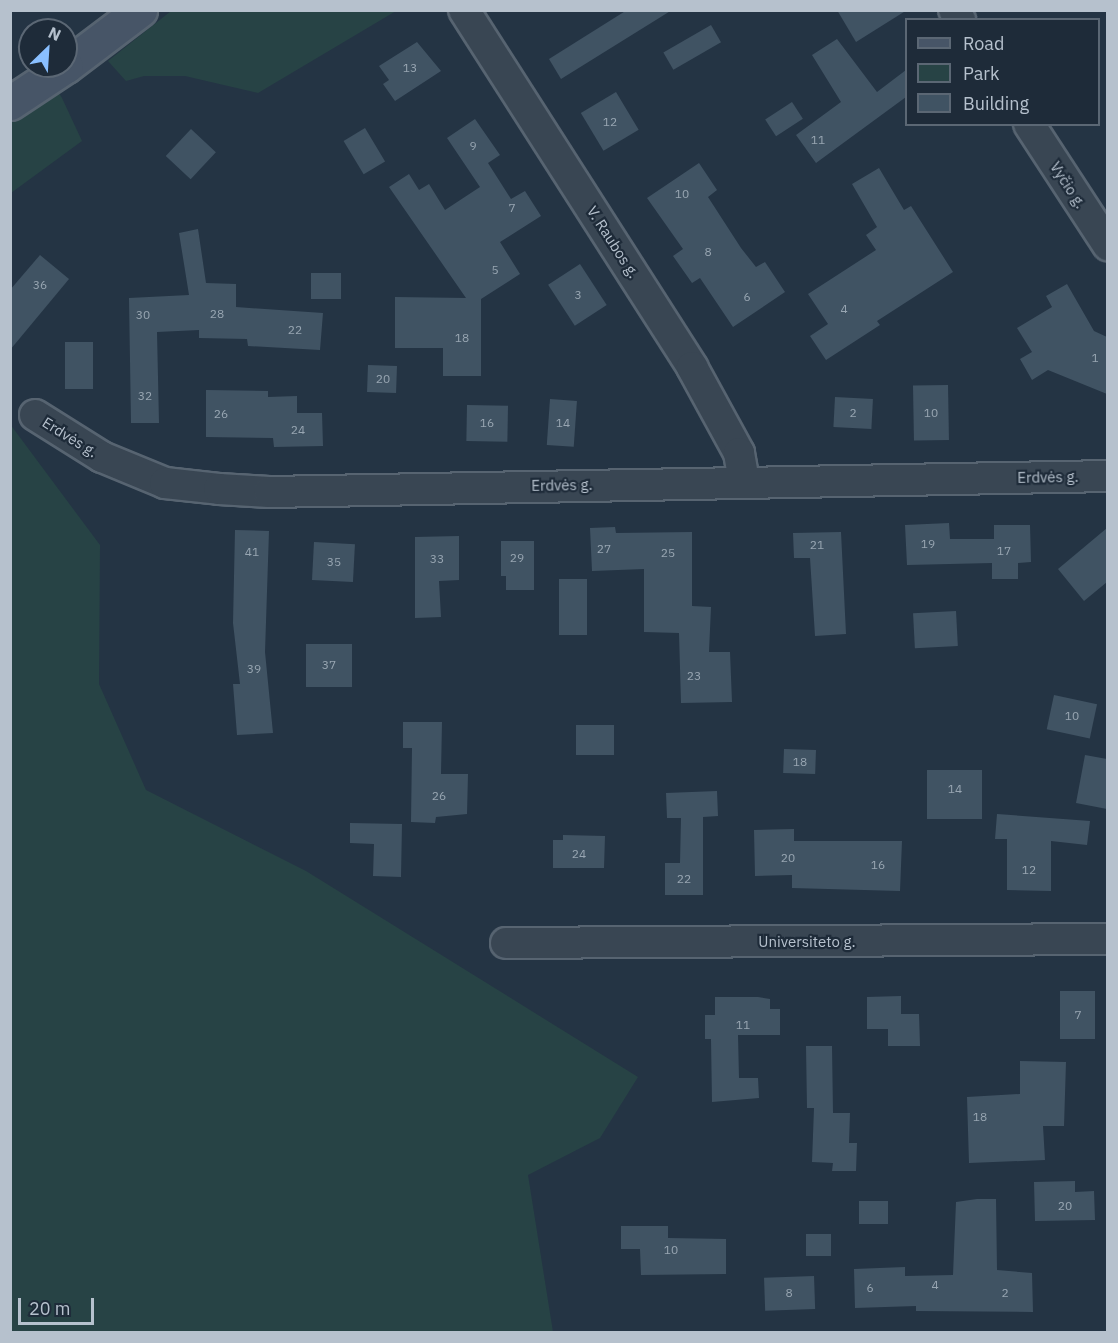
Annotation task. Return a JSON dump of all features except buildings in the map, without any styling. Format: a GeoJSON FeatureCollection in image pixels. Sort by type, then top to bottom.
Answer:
{"type":"FeatureCollection","features":[{"type":"Feature","properties":{"kind":"street"},"geometry":{"type":"LineString","coordinates":[[78,57],[140,10]]}},
{"type":"Feature","properties":{"kind":"street","name":"V. Raubos g."},"geometry":{"type":"LineString","coordinates":[[464,10],[692,367],[739,453],[744,482]]}},
{"type":"Feature","properties":{"kind":"street"},"geometry":{"type":"LineString","coordinates":[[10,103],[48,78]]}},
{"type":"Feature","properties":{"kind":"street","name":"Vyčio g."},"geometry":{"type":"LineString","coordinates":[[1030,126],[1107,245]]}},
{"type":"Feature","properties":{"kind":"street","name":"Erdvės g."},"geometry":{"type":"LineString","coordinates":[[35,415],[102,457],[165,483],[268,492],[1107,476]]}},
{"type":"Feature","properties":{"kind":"street","name":"Universiteto g."},"geometry":{"type":"LineString","coordinates":[[506,944],[1107,939]]}},
{"type":"Feature","properties":{"kind":"green space"},"geometry":{"type":"Polygon","coordinates":[[[171,11],[396,11],[258,93],[185,76],[144,76],[126,81],[108,61],[171,11]]]}},
{"type":"Feature","properties":{"kind":"green space"},"geometry":{"type":"Polygon","coordinates":[[[18,78],[50,78],[62,98],[82,141],[11,193],[10,83],[18,78]]]}},
{"type":"Feature","properties":{"kind":"green space"},"geometry":{"type":"Polygon","coordinates":[[[10,424],[100,545],[99,684],[146,790],[306,871],[638,1077],[600,1138],[528,1175],[553,1332],[11,1332],[10,424]]]}}]}
